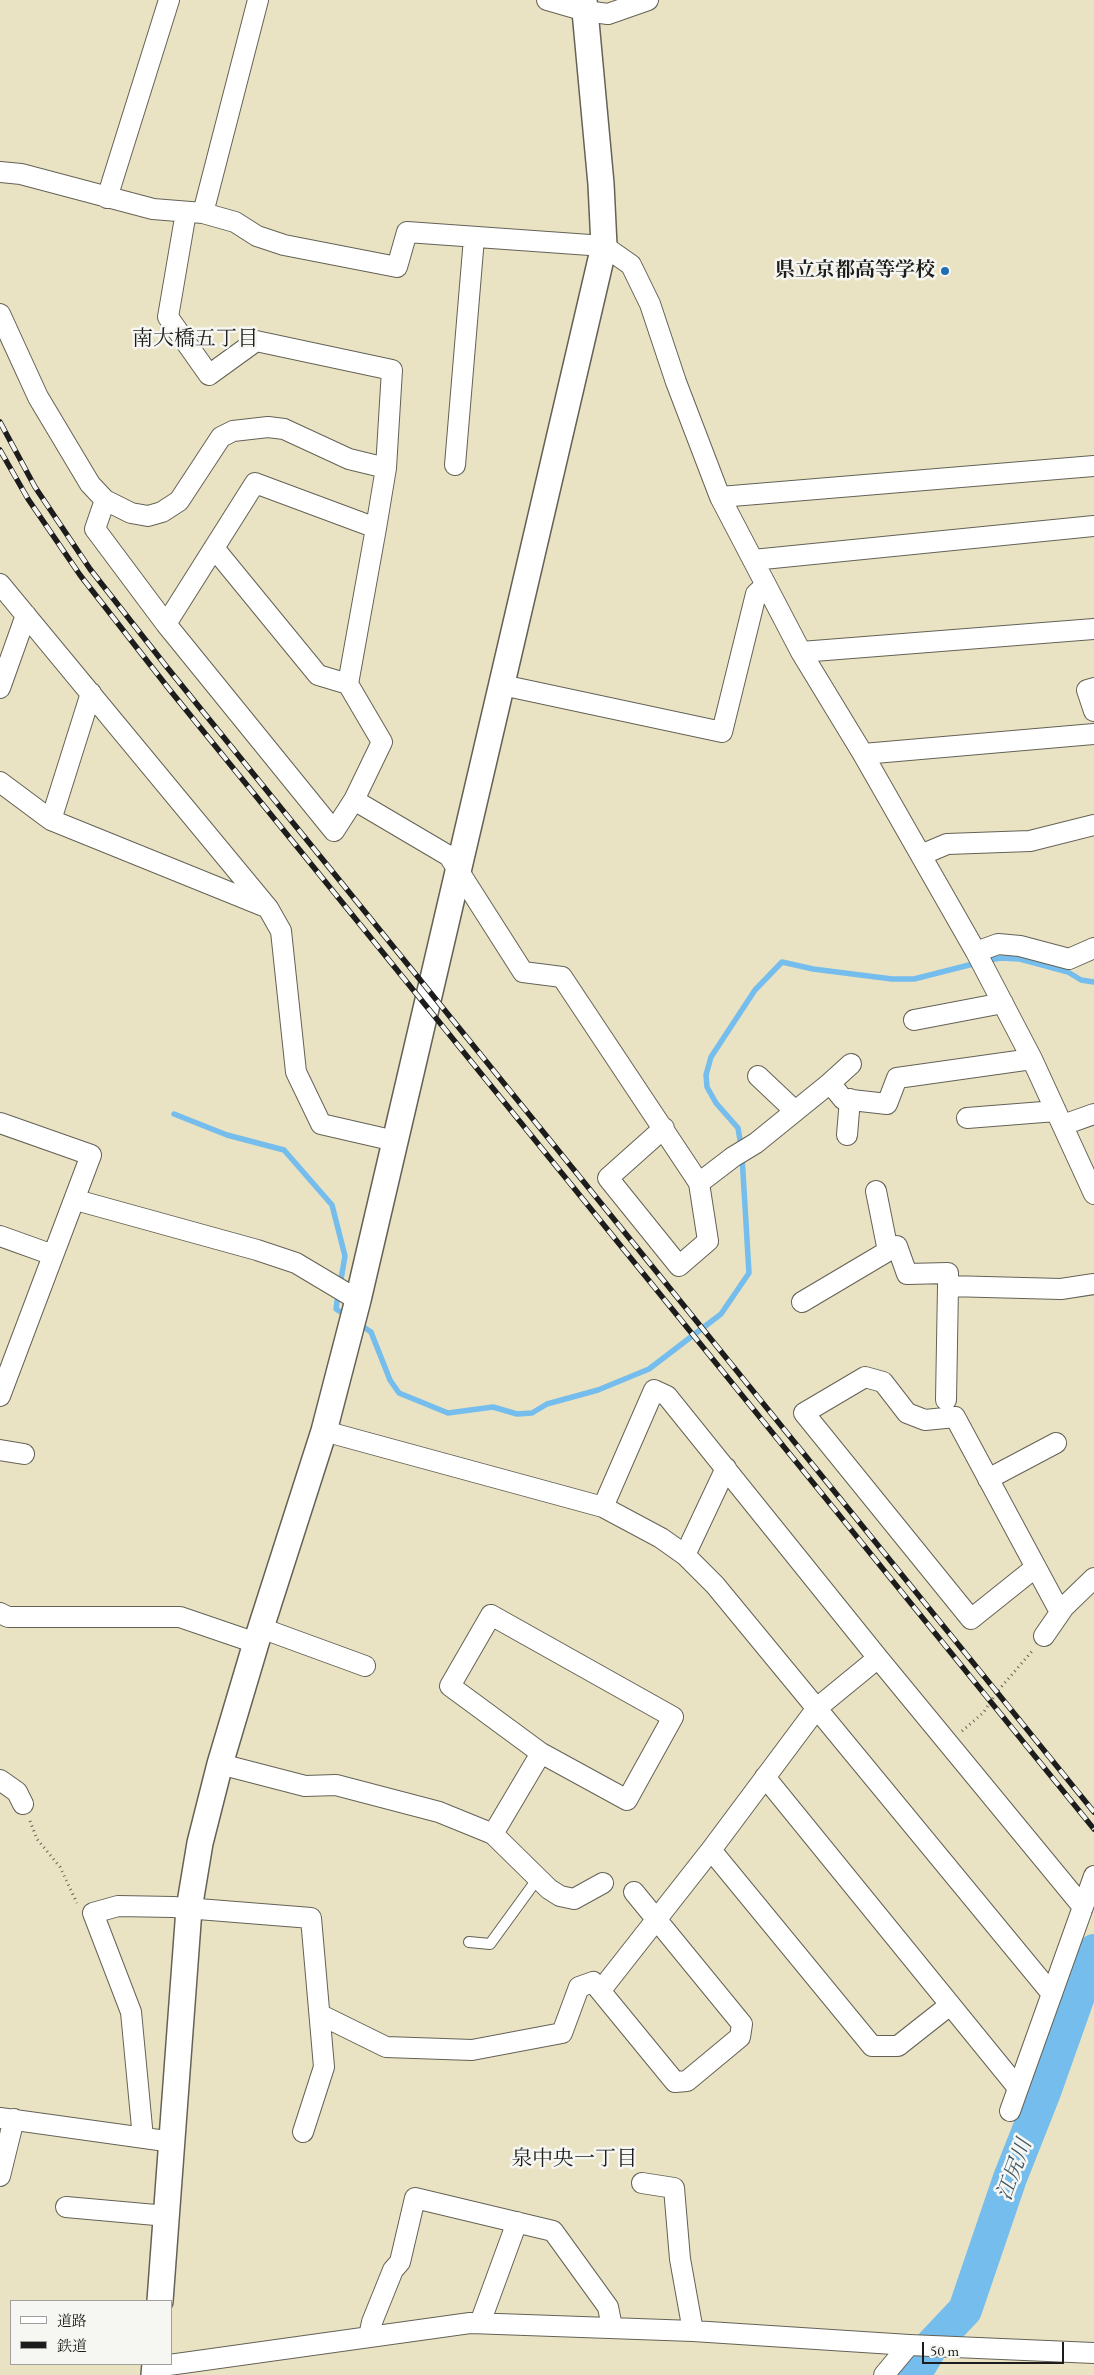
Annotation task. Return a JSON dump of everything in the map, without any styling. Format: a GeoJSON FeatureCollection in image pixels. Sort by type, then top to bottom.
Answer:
{"type":"FeatureCollection","features":[{"type":"Feature","properties":{"kind":"street"},"geometry":{"type":"LineString","coordinates":[[107,198],[169,0]]}},
{"type":"Feature","properties":{"kind":"street"},"geometry":{"type":"LineString","coordinates":[[105,500],[95,529],[166,624],[334,831],[354,800],[382,742],[348,684],[386,468],[392,370],[256,341],[209,375],[168,317],[194,213],[258,0]]}},
{"type":"Feature","properties":{"kind":"street"},"geometry":{"type":"LineString","coordinates":[[547,0],[584,6],[608,14],[648,0]]}},
{"type":"Feature","properties":{"kind":"street"},"geometry":{"type":"LineString","coordinates":[[160,2300],[174,2142],[190,1909],[200,1843],[220,1764],[258,1636],[324,1431],[358,1300],[604,246],[601,184],[584,6]]}},
{"type":"Feature","properties":{"kind":"street"},"geometry":{"type":"LineString","coordinates":[[0,172],[21,174],[107,198],[235,222],[257,236],[284,245],[397,267],[407,232],[604,246],[631,265],[650,304],[676,382],[720,497],[801,652],[863,754],[976,952],[1032,1059],[1094,1194]]}},
{"type":"Feature","properties":{"kind":"street"},"geometry":{"type":"LineString","coordinates":[[455,465],[474,238]]}},
{"type":"Feature","properties":{"kind":"street"},"geometry":{"type":"LineString","coordinates":[[0,314],[38,397],[90,484],[105,500],[131,513],[148,516],[162,512],[178,501],[221,437],[234,431],[251,428],[284,430],[349,459],[386,468]]}},
{"type":"Feature","properties":{"kind":"street"},"geometry":{"type":"LineString","coordinates":[[720,497],[1094,466]]}},
{"type":"Feature","properties":{"kind":"street"},"geometry":{"type":"LineString","coordinates":[[166,624],[255,484],[376,528]]}},
{"type":"Feature","properties":{"kind":"street"},"geometry":{"type":"LineString","coordinates":[[753,560],[1094,526]]}},
{"type":"Feature","properties":{"kind":"street"},"geometry":{"type":"LineString","coordinates":[[214,548],[318,674],[348,684]]}},
{"type":"Feature","properties":{"kind":"street"},"geometry":{"type":"LineString","coordinates":[[0,584],[268,908],[281,931],[296,1072],[321,1124],[395,1141]]}},
{"type":"Feature","properties":{"kind":"street"},"geometry":{"type":"LineString","coordinates":[[502,685],[722,732],[756,594],[766,585]]}},
{"type":"Feature","properties":{"kind":"street"},"geometry":{"type":"LineString","coordinates":[[0,688],[26,615]]}},
{"type":"Feature","properties":{"kind":"street"},"geometry":{"type":"LineString","coordinates":[[801,652],[1094,629]]}},
{"type":"Feature","properties":{"kind":"street"},"geometry":{"type":"LineString","coordinates":[[1094,688],[1087,690],[1094,711]]}},
{"type":"Feature","properties":{"kind":"street"},"geometry":{"type":"LineString","coordinates":[[51,820],[91,693]]}},
{"type":"Feature","properties":{"kind":"street"},"geometry":{"type":"LineString","coordinates":[[863,754],[1094,734]]}},
{"type":"Feature","properties":{"kind":"street"},"geometry":{"type":"LineString","coordinates":[[3,791],[51,820],[268,908]]}},
{"type":"Feature","properties":{"kind":"street"},"geometry":{"type":"LineString","coordinates":[[354,800],[450,856],[460,869],[523,972],[562,976],[664,1128],[699,1183],[708,1241],[679,1266],[608,1178],[664,1128]]}},
{"type":"Feature","properties":{"kind":"street"},"geometry":{"type":"LineString","coordinates":[[921,855],[948,844],[1030,841],[1094,825]]}},
{"type":"Feature","properties":{"kind":"street"},"geometry":{"type":"LineString","coordinates":[[976,952],[998,944],[1020,946],[1069,959],[1094,948]]}},
{"type":"Feature","properties":{"kind":"street"},"geometry":{"type":"LineString","coordinates":[[914,1020],[1003,1003]]}},
{"type":"Feature","properties":{"kind":"street"},"geometry":{"type":"LineString","coordinates":[[830,1083],[843,1099],[887,1104],[897,1078],[1032,1059]]}},
{"type":"Feature","properties":{"kind":"street"},"geometry":{"type":"LineString","coordinates":[[699,1183],[733,1156],[756,1143],[851,1064]]}},
{"type":"Feature","properties":{"kind":"street"},"geometry":{"type":"LineString","coordinates":[[758,1076],[795,1111]]}},
{"type":"Feature","properties":{"kind":"street"},"geometry":{"type":"LineString","coordinates":[[847,1134],[850,1099]]}},
{"type":"Feature","properties":{"kind":"street"},"geometry":{"type":"LineString","coordinates":[[967,1118],[1060,1118],[1094,1114]]}},
{"type":"Feature","properties":{"kind":"street"},"geometry":{"type":"LineString","coordinates":[[0,1123],[91,1155],[76,1200],[53,1255],[9,1349],[0,1396]]}},
{"type":"Feature","properties":{"kind":"street"},"geometry":{"type":"LineString","coordinates":[[876,1191],[888,1250]]}},
{"type":"Feature","properties":{"kind":"street"},"geometry":{"type":"LineString","coordinates":[[76,1200],[257,1250],[296,1263],[358,1300]]}},
{"type":"Feature","properties":{"kind":"street"},"geometry":{"type":"LineString","coordinates":[[0,1236],[53,1255]]}},
{"type":"Feature","properties":{"kind":"street"},"geometry":{"type":"LineString","coordinates":[[802,1302],[896,1246],[907,1274],[948,1273],[946,1400]]}},
{"type":"Feature","properties":{"kind":"street"},"geometry":{"type":"LineString","coordinates":[[948,1286],[1061,1289],[1094,1284]]}},
{"type":"Feature","properties":{"kind":"street"},"geometry":{"type":"LineString","coordinates":[[1036,1567],[971,1619],[804,1413],[865,1377],[883,1382],[907,1414],[925,1420],[955,1417],[988,1479],[1036,1567],[1060,1612]]}},
{"type":"Feature","properties":{"kind":"street"},"geometry":{"type":"LineString","coordinates":[[603,1507],[654,1390],[667,1396],[878,1658],[1083,1907]]}},
{"type":"Feature","properties":{"kind":"street"},"geometry":{"type":"LineString","coordinates":[[324,1431],[603,1507],[660,1538],[685,1555],[716,1585],[1052,1994]]}},
{"type":"Feature","properties":{"kind":"street"},"geometry":{"type":"LineString","coordinates":[[988,1479],[1056,1444]]}},
{"type":"Feature","properties":{"kind":"street"},"geometry":{"type":"LineString","coordinates":[[0,1450],[24,1454]]}},
{"type":"Feature","properties":{"kind":"street"},"geometry":{"type":"LineString","coordinates":[[685,1555],[726,1468]]}},
{"type":"Feature","properties":{"kind":"street"},"geometry":{"type":"LineString","coordinates":[[1044,1636],[1060,1612],[1094,1578]]}},
{"type":"Feature","properties":{"kind":"street"},"geometry":{"type":"LineString","coordinates":[[0,1613],[8,1617],[180,1617],[258,1636],[365,1666]]}},
{"type":"Feature","properties":{"kind":"street"},"geometry":{"type":"LineString","coordinates":[[491,1615],[673,1718],[627,1800],[541,1753],[450,1686],[491,1615]]}},
{"type":"Feature","properties":{"kind":"street"},"geometry":{"type":"LineString","coordinates":[[601,1990],[711,1850],[817,1708],[878,1658]]}},
{"type":"Feature","properties":{"kind":"street"},"geometry":{"type":"LineString","coordinates":[[493,1834],[541,1753]]}},
{"type":"Feature","properties":{"kind":"street"},"geometry":{"type":"LineString","coordinates":[[220,1764],[305,1786],[336,1785],[439,1812],[493,1834],[549,1889],[560,1896],[574,1898],[603,1883]]}},
{"type":"Feature","properties":{"kind":"street"},"geometry":{"type":"LineString","coordinates":[[765,1777],[1018,2088]]}},
{"type":"Feature","properties":{"kind":"street"},"geometry":{"type":"LineString","coordinates":[[0,1780],[17,1792],[23,1804]]}},
{"type":"Feature","properties":{"kind":"street"},"geometry":{"type":"LineString","coordinates":[[711,1850],[872,2046],[898,2046],[950,2005]]}},
{"type":"Feature","properties":{"kind":"street"},"geometry":{"type":"LineString","coordinates":[[1010,2111],[1094,1876]]}},
{"type":"Feature","properties":{"kind":"street"},"geometry":{"type":"LineString","coordinates":[[321,2015],[386,2047],[472,2050],[562,2033],[579,1987],[593,1982],[676,2082],[687,2081],[740,2037],[742,2024],[634,1892]]}},
{"type":"Feature","properties":{"kind":"street"},"geometry":{"type":"LineString","coordinates":[[143,2138],[131,2012],[93,1912],[118,1906],[173,1907],[310,1918],[321,2015],[324,2067],[303,2132]]}},
{"type":"Feature","properties":{"kind":"street"},"geometry":{"type":"LineString","coordinates":[[0,2176],[7,2119],[174,2142]]}},
{"type":"Feature","properties":{"kind":"street"},"geometry":{"type":"LineString","coordinates":[[642,2183],[674,2188],[680,2259],[693,2331]]}},
{"type":"Feature","properties":{"kind":"street"},"geometry":{"type":"LineString","coordinates":[[369,2336],[372,2322],[393,2270],[400,2262],[415,2198],[553,2231],[608,2307],[612,2327]]}},
{"type":"Feature","properties":{"kind":"street"},"geometry":{"type":"LineString","coordinates":[[66,2207],[167,2216]]}},
{"type":"Feature","properties":{"kind":"street"},"geometry":{"type":"LineString","coordinates":[[480,2323],[517,2222]]}},
{"type":"Feature","properties":{"kind":"street"},"geometry":{"type":"LineString","coordinates":[[155,2368],[369,2336],[480,2323],[612,2327],[909,2345],[1094,2353]]}},
{"type":"Feature","properties":{"kind":"street"},"geometry":{"type":"LineString","coordinates":[[884,2375],[909,2345]]}},
{"type":"Feature","properties":{"kind":"lane"},"geometry":{"type":"LineString","coordinates":[[469,1942],[490,1944],[538,1878]]}},
{"type":"Feature","properties":{"kind":"path"},"geometry":{"type":"LineString","coordinates":[[948,1743],[983,1713],[997,1692],[1044,1636]]}},
{"type":"Feature","properties":{"kind":"path"},"geometry":{"type":"LineString","coordinates":[[23,1804],[36,1839],[60,1867],[79,1907],[93,1912]]}},
{"type":"Feature","properties":{"kind":"waterway"},"geometry":{"type":"LineString","coordinates":[[986,961],[1000,958],[1020,959],[1068,972],[1081,980],[1094,982]]}},
{"type":"Feature","properties":{"kind":"waterway"},"geometry":{"type":"LineString","coordinates":[[741,1146],[738,1128],[716,1103],[707,1087],[706,1075],[711,1057],[755,990],[782,962],[813,969],[892,979],[914,979],[977,963]]}},
{"type":"Feature","properties":{"kind":"waterway"},"geometry":{"type":"LineString","coordinates":[[174,1114],[227,1135],[284,1150],[332,1205],[345,1256],[340,1285]]}},
{"type":"Feature","properties":{"kind":"waterway"},"geometry":{"type":"LineString","coordinates":[[359,1324],[371,1332],[390,1380],[399,1393],[448,1413],[493,1407],[517,1414],[532,1413],[547,1404],[598,1390],[649,1369],[721,1314],[749,1273],[742,1156]]}},
{"type":"Feature","properties":{"kind":"waterway"},"geometry":{"type":"LineString","coordinates":[[338,1294],[336,1309],[347,1316]]}},
{"type":"Feature","properties":{"kind":"waterway","name":"江尻川"},"geometry":{"type":"LineString","coordinates":[[914,2375],[932,2345],[965,2310],[1010,2178],[1044,2092],[1094,1951]]}},
{"type":"Feature","properties":{"kind":"railway"},"geometry":{"type":"LineString","coordinates":[[0,422],[35,487],[90,569],[166,666],[1094,1812]]}},
{"type":"Feature","properties":{"kind":"railway"},"geometry":{"type":"LineString","coordinates":[[0,450],[28,499],[80,575],[169,689],[1094,1829]]}},
{"type":"Feature","properties":{"kind":"place","name":"県立京都高等学校"},"geometry":{"type":"Point","coordinates":[945,271]}},
{"type":"Feature","properties":{"kind":"district","name":"南大橋五丁目"},"geometry":{"type":"Point","coordinates":[195,339]}},
{"type":"Feature","properties":{"kind":"district","name":"泉中央一丁目"},"geometry":{"type":"Point","coordinates":[574,2159]}}]}
